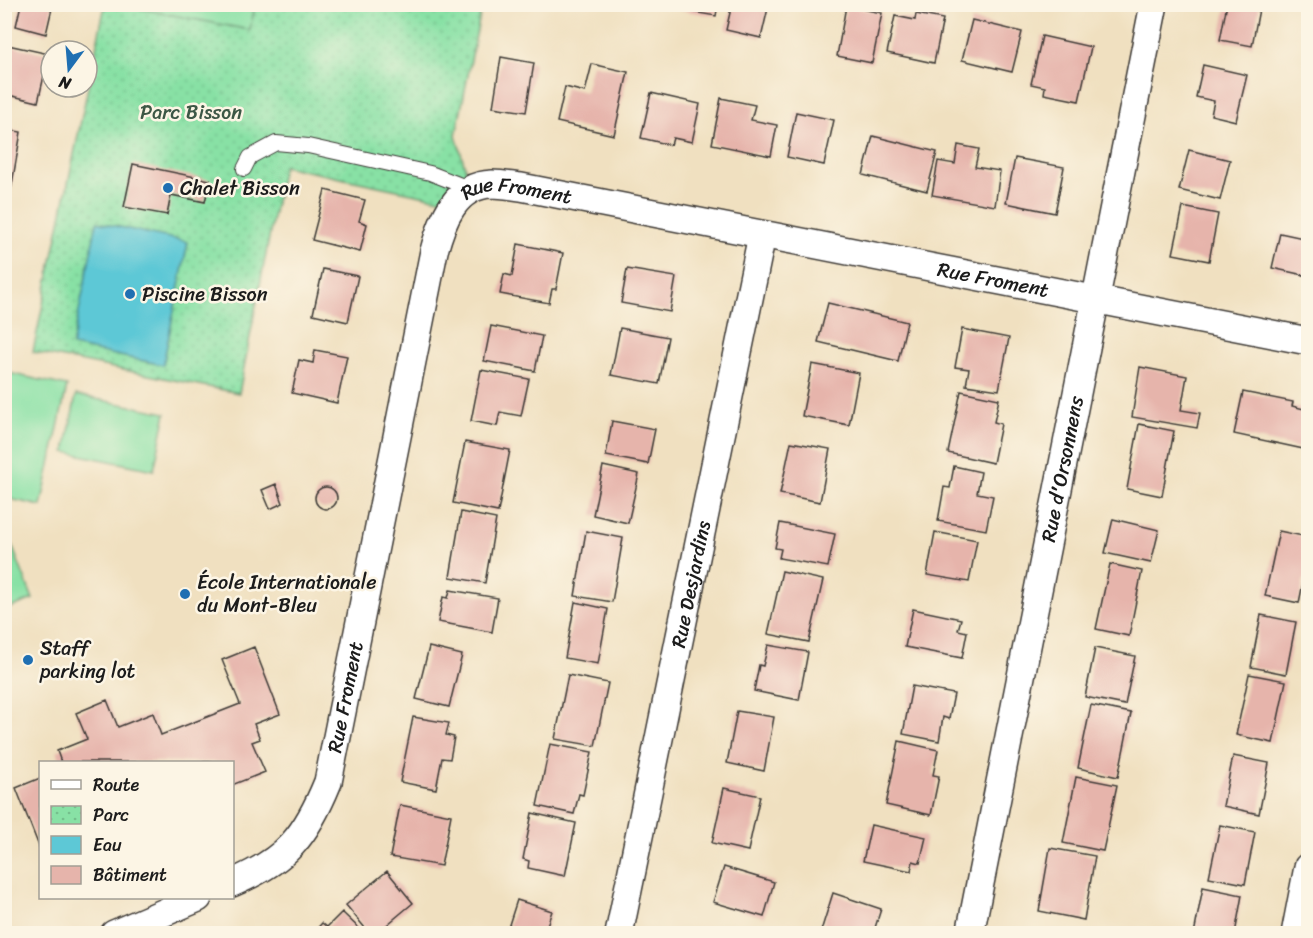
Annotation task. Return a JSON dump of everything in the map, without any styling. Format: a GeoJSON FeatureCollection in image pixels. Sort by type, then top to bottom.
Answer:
{"type":"FeatureCollection","features":[{"type":"Feature","properties":{"kind":"street","name":"Rue d'Orsonnens"},"geometry":{"type":"LineString","coordinates":[[970,933],[1154,4]]}},
{"type":"Feature","properties":{"kind":"street","name":"Rue Froment"},"geometry":{"type":"LineString","coordinates":[[234,882],[258,872],[283,854],[312,818],[328,782],[434,251],[441,225],[454,202],[471,189],[491,184],[521,187],[762,236],[1308,341]]}},
{"type":"Feature","properties":{"kind":"street","name":"Rue Desjardins"},"geometry":{"type":"LineString","coordinates":[[619,933],[762,236]]}},
{"type":"Feature","properties":{"kind":"street"},"geometry":{"type":"LineString","coordinates":[[1295,933],[1308,867]]}},
{"type":"Feature","properties":{"kind":"street"},"geometry":{"type":"LineString","coordinates":[[114,933],[193,899]]}},
{"type":"Feature","properties":{"kind":"lane"},"geometry":{"type":"LineString","coordinates":[[244,169],[250,158],[276,143],[308,146],[430,173],[471,189]]}},
{"type":"Feature","properties":{"kind":"green space"},"geometry":{"type":"Polygon","coordinates":[[[132,4],[255,5],[250,30],[131,7],[132,4]]]}},
{"type":"Feature","properties":{"kind":"green space","name":"Parc Bisson"},"geometry":{"type":"Polygon","coordinates":[[[105,5],[482,5],[456,135],[471,189],[454,202],[283,166],[239,393],[33,352],[85,99],[99,99],[98,39],[105,5]]]}},
{"type":"Feature","properties":{"kind":"green space"},"geometry":{"type":"Polygon","coordinates":[[[9,373],[67,386],[41,506],[5,498],[4,393],[9,373]]]}},
{"type":"Feature","properties":{"kind":"green space"},"geometry":{"type":"Polygon","coordinates":[[[76,395],[166,413],[154,470],[65,452],[76,395]]]}},
{"type":"Feature","properties":{"kind":"green space"},"geometry":{"type":"Polygon","coordinates":[[[5,528],[33,599],[4,610],[5,528]]]}},
{"type":"Feature","properties":{"kind":"water","name":"Piscine Bisson"},"geometry":{"type":"Polygon","coordinates":[[[97,222],[188,242],[163,365],[72,346],[97,222]]]}},
{"type":"Feature","properties":{"kind":"building"},"geometry":{"type":"Polygon","coordinates":[[[21,4],[53,4],[46,34],[16,26],[21,4]]]}},
{"type":"Feature","properties":{"kind":"building"},"geometry":{"type":"Polygon","coordinates":[[[669,4],[718,4],[716,16],[668,8],[669,4]]]}},
{"type":"Feature","properties":{"kind":"building"},"geometry":{"type":"Polygon","coordinates":[[[732,4],[769,4],[761,38],[726,30],[732,4]]]}},
{"type":"Feature","properties":{"kind":"building"},"geometry":{"type":"Polygon","coordinates":[[[1227,4],[1260,4],[1252,46],[1220,40],[1227,4]]]}},
{"type":"Feature","properties":{"kind":"building"},"geometry":{"type":"Polygon","coordinates":[[[846,6],[882,13],[872,63],[837,56],[846,6]]]}},
{"type":"Feature","properties":{"kind":"building"},"geometry":{"type":"Polygon","coordinates":[[[916,14],[943,19],[934,63],[887,53],[895,16],[915,20],[916,14]]]}},
{"type":"Feature","properties":{"kind":"building"},"geometry":{"type":"Polygon","coordinates":[[[972,20],[1022,32],[1012,72],[962,60],[972,20]]]}},
{"type":"Feature","properties":{"kind":"building"},"geometry":{"type":"Polygon","coordinates":[[[1042,36],[1091,47],[1079,101],[1044,94],[1045,87],[1031,84],[1042,36]]]}},
{"type":"Feature","properties":{"kind":"building"},"geometry":{"type":"Polygon","coordinates":[[[8,45],[39,52],[38,102],[4,94],[4,61],[8,45]]]}},
{"type":"Feature","properties":{"kind":"building"},"geometry":{"type":"Polygon","coordinates":[[[501,57],[534,63],[526,112],[493,107],[501,57]]]}},
{"type":"Feature","properties":{"kind":"building"},"geometry":{"type":"Polygon","coordinates":[[[592,64],[628,72],[614,135],[557,122],[565,87],[585,92],[592,64]]]}},
{"type":"Feature","properties":{"kind":"building"},"geometry":{"type":"Polygon","coordinates":[[[1203,65],[1247,75],[1236,121],[1211,115],[1214,101],[1196,97],[1203,65]]]}},
{"type":"Feature","properties":{"kind":"building"},"geometry":{"type":"Polygon","coordinates":[[[651,93],[700,104],[692,142],[673,138],[671,145],[641,138],[651,93]]]}},
{"type":"Feature","properties":{"kind":"building"},"geometry":{"type":"Polygon","coordinates":[[[721,98],[755,105],[751,120],[777,125],[771,156],[712,144],[721,98]]]}},
{"type":"Feature","properties":{"kind":"building"},"geometry":{"type":"Polygon","coordinates":[[[796,112],[834,120],[824,165],[787,157],[796,112]]]}},
{"type":"Feature","properties":{"kind":"building"},"geometry":{"type":"Polygon","coordinates":[[[4,129],[21,132],[11,190],[4,188],[4,129]]]}},
{"type":"Feature","properties":{"kind":"building"},"geometry":{"type":"Polygon","coordinates":[[[873,136],[937,152],[927,191],[863,175],[873,136]]]}},
{"type":"Feature","properties":{"kind":"building"},"geometry":{"type":"Polygon","coordinates":[[[958,145],[979,149],[975,167],[1000,171],[995,206],[932,195],[938,161],[955,164],[958,145]]]}},
{"type":"Feature","properties":{"kind":"building"},"geometry":{"type":"Polygon","coordinates":[[[1189,150],[1230,160],[1220,200],[1179,190],[1189,150]]]}},
{"type":"Feature","properties":{"kind":"building"},"geometry":{"type":"Polygon","coordinates":[[[1015,158],[1064,167],[1055,213],[1006,203],[1015,158]]]}},
{"type":"Feature","properties":{"kind":"building","name":"Chalet Bisson"},"geometry":{"type":"Polygon","coordinates":[[[133,164],[210,180],[205,202],[171,195],[167,215],[124,207],[133,164]]]}},
{"type":"Feature","properties":{"kind":"building"},"geometry":{"type":"Polygon","coordinates":[[[325,190],[365,200],[359,221],[367,224],[360,252],[312,240],[325,190]]]}},
{"type":"Feature","properties":{"kind":"building"},"geometry":{"type":"Polygon","coordinates":[[[1183,207],[1218,214],[1209,261],[1173,254],[1183,207]]]}},
{"type":"Feature","properties":{"kind":"building"},"geometry":{"type":"Polygon","coordinates":[[[1280,233],[1308,239],[1308,276],[1272,268],[1280,233]]]}},
{"type":"Feature","properties":{"kind":"building"},"geometry":{"type":"Polygon","coordinates":[[[518,244],[563,253],[556,289],[552,289],[549,303],[500,294],[504,274],[512,276],[518,244]]]}},
{"type":"Feature","properties":{"kind":"building"},"geometry":{"type":"Polygon","coordinates":[[[323,269],[358,276],[348,322],[313,314],[323,269]]]}},
{"type":"Feature","properties":{"kind":"building"},"geometry":{"type":"Polygon","coordinates":[[[627,269],[676,277],[670,312],[621,303],[627,269]]]}},
{"type":"Feature","properties":{"kind":"building"},"geometry":{"type":"Polygon","coordinates":[[[828,303],[907,322],[898,361],[818,342],[828,303]]]}},
{"type":"Feature","properties":{"kind":"building"},"geometry":{"type":"Polygon","coordinates":[[[491,326],[542,336],[535,371],[484,361],[491,326]]]}},
{"type":"Feature","properties":{"kind":"building"},"geometry":{"type":"Polygon","coordinates":[[[620,328],[668,337],[659,384],[611,375],[620,328]]]}},
{"type":"Feature","properties":{"kind":"building"},"geometry":{"type":"Polygon","coordinates":[[[962,329],[1009,338],[999,390],[966,385],[969,369],[955,367],[962,329]]]}},
{"type":"Feature","properties":{"kind":"building"},"geometry":{"type":"Polygon","coordinates":[[[315,350],[347,356],[337,403],[292,393],[299,360],[313,363],[315,350]]]}},
{"type":"Feature","properties":{"kind":"building"},"geometry":{"type":"Polygon","coordinates":[[[812,364],[859,373],[849,425],[802,416],[812,364]]]}},
{"type":"Feature","properties":{"kind":"building"},"geometry":{"type":"Polygon","coordinates":[[[1140,367],[1187,376],[1181,410],[1200,413],[1197,428],[1132,417],[1140,367]]]}},
{"type":"Feature","properties":{"kind":"building"},"geometry":{"type":"Polygon","coordinates":[[[481,370],[529,379],[521,416],[500,412],[497,426],[471,421],[481,370]]]}},
{"type":"Feature","properties":{"kind":"building"},"geometry":{"type":"Polygon","coordinates":[[[961,391],[999,399],[994,422],[1001,424],[993,463],[948,453],[961,391]]]}},
{"type":"Feature","properties":{"kind":"building"},"geometry":{"type":"Polygon","coordinates":[[[1243,392],[1293,402],[1292,406],[1308,410],[1308,450],[1234,434],[1243,392]]]}},
{"type":"Feature","properties":{"kind":"building"},"geometry":{"type":"Polygon","coordinates":[[[612,421],[655,429],[648,464],[606,456],[612,421]]]}},
{"type":"Feature","properties":{"kind":"building"},"geometry":{"type":"Polygon","coordinates":[[[1139,424],[1174,431],[1162,496],[1127,489],[1139,424]]]}},
{"type":"Feature","properties":{"kind":"building"},"geometry":{"type":"Polygon","coordinates":[[[465,442],[510,450],[498,512],[453,503],[465,442]]]}},
{"type":"Feature","properties":{"kind":"building"},"geometry":{"type":"Polygon","coordinates":[[[791,442],[830,449],[820,502],[780,494],[791,442]]]}},
{"type":"Feature","properties":{"kind":"building"},"geometry":{"type":"Polygon","coordinates":[[[603,466],[639,474],[628,523],[593,515],[603,466]]]}},
{"type":"Feature","properties":{"kind":"building"},"geometry":{"type":"Polygon","coordinates":[[[954,466],[981,472],[977,493],[993,496],[986,530],[938,521],[944,487],[950,488],[954,466]]]}},
{"type":"Feature","properties":{"kind":"building"},"geometry":{"type":"Polygon","coordinates":[[[276,484],[283,503],[270,509],[262,490],[276,484]]]}},
{"type":"Feature","properties":{"kind":"building"},"geometry":{"type":"Polygon","coordinates":[[[326,487],[334,490],[337,498],[334,506],[326,509],[318,506],[315,498],[318,490],[326,487]]]}},
{"type":"Feature","properties":{"kind":"building"},"geometry":{"type":"Polygon","coordinates":[[[461,512],[496,519],[485,583],[450,577],[461,512]]]}},
{"type":"Feature","properties":{"kind":"building"},"geometry":{"type":"Polygon","coordinates":[[[1113,519],[1159,530],[1151,563],[1105,553],[1113,519]]]}},
{"type":"Feature","properties":{"kind":"building"},"geometry":{"type":"Polygon","coordinates":[[[780,523],[835,534],[828,567],[779,558],[781,549],[775,548],[780,523]]]}},
{"type":"Feature","properties":{"kind":"building"},"geometry":{"type":"Polygon","coordinates":[[[586,531],[623,538],[612,602],[575,596],[586,531]]]}},
{"type":"Feature","properties":{"kind":"building"},"geometry":{"type":"Polygon","coordinates":[[[1279,531],[1308,537],[1308,579],[1304,578],[1299,603],[1265,596],[1279,531]]]}},
{"type":"Feature","properties":{"kind":"building"},"geometry":{"type":"Polygon","coordinates":[[[935,532],[977,540],[969,582],[927,575],[935,532]]]}},
{"type":"Feature","properties":{"kind":"building"},"geometry":{"type":"Polygon","coordinates":[[[1110,564],[1142,571],[1129,636],[1096,629],[1110,564]]]}},
{"type":"Feature","properties":{"kind":"building"},"geometry":{"type":"Polygon","coordinates":[[[782,571],[823,580],[809,642],[768,634],[782,571]]]}},
{"type":"Feature","properties":{"kind":"building"},"geometry":{"type":"Polygon","coordinates":[[[450,590],[498,598],[492,632],[438,622],[443,597],[448,598],[450,590]]]}},
{"type":"Feature","properties":{"kind":"building"},"geometry":{"type":"Polygon","coordinates":[[[575,602],[608,609],[598,664],[565,658],[575,602]]]}},
{"type":"Feature","properties":{"kind":"building"},"geometry":{"type":"Polygon","coordinates":[[[913,609],[961,619],[958,630],[967,632],[962,658],[905,647],[913,609]]]}},
{"type":"Feature","properties":{"kind":"building"},"geometry":{"type":"Polygon","coordinates":[[[1261,615],[1296,622],[1286,674],[1251,667],[1261,615]]]}},
{"type":"Feature","properties":{"kind":"building"},"geometry":{"type":"Polygon","coordinates":[[[768,645],[808,652],[799,700],[754,691],[759,665],[763,666],[768,645]]]}},
{"type":"Feature","properties":{"kind":"building"},"geometry":{"type":"Polygon","coordinates":[[[254,647],[280,714],[254,724],[260,739],[252,742],[265,772],[234,784],[234,761],[61,761],[57,751],[87,739],[76,713],[107,700],[118,727],[153,713],[161,735],[240,704],[222,660],[254,647]]]}},
{"type":"Feature","properties":{"kind":"building"},"geometry":{"type":"Polygon","coordinates":[[[429,647],[462,655],[449,707],[416,699],[429,647]]]}},
{"type":"Feature","properties":{"kind":"building"},"geometry":{"type":"Polygon","coordinates":[[[1095,648],[1135,656],[1125,705],[1085,697],[1095,648]]]}},
{"type":"Feature","properties":{"kind":"building"},"geometry":{"type":"Polygon","coordinates":[[[1249,674],[1286,681],[1273,743],[1236,735],[1249,674]]]}},
{"type":"Feature","properties":{"kind":"building"},"geometry":{"type":"Polygon","coordinates":[[[568,675],[608,683],[595,746],[555,739],[568,675]]]}},
{"type":"Feature","properties":{"kind":"building"},"geometry":{"type":"Polygon","coordinates":[[[912,686],[954,694],[949,719],[943,717],[939,741],[903,734],[912,686]]]}},
{"type":"Feature","properties":{"kind":"building"},"geometry":{"type":"Polygon","coordinates":[[[1091,705],[1131,713],[1118,777],[1078,768],[1091,705]]]}},
{"type":"Feature","properties":{"kind":"building"},"geometry":{"type":"Polygon","coordinates":[[[737,711],[774,717],[764,771],[727,763],[737,711]]]}},
{"type":"Feature","properties":{"kind":"building"},"geometry":{"type":"Polygon","coordinates":[[[413,717],[449,723],[446,735],[454,737],[450,759],[442,758],[436,789],[400,782],[413,717]]]}},
{"type":"Feature","properties":{"kind":"building"},"geometry":{"type":"Polygon","coordinates":[[[899,741],[938,750],[933,775],[939,776],[931,815],[886,805],[899,741]]]}},
{"type":"Feature","properties":{"kind":"building"},"geometry":{"type":"Polygon","coordinates":[[[550,744],[592,752],[583,795],[579,794],[574,814],[537,806],[550,744]]]}},
{"type":"Feature","properties":{"kind":"building"},"geometry":{"type":"Polygon","coordinates":[[[1233,756],[1269,763],[1259,814],[1223,806],[1233,756]]]}},
{"type":"Feature","properties":{"kind":"building"},"geometry":{"type":"Polygon","coordinates":[[[1076,777],[1117,785],[1103,851],[1063,843],[1076,777]]]}},
{"type":"Feature","properties":{"kind":"building"},"geometry":{"type":"Polygon","coordinates":[[[39,778],[39,846],[16,788],[39,778]]]}},
{"type":"Feature","properties":{"kind":"building"},"geometry":{"type":"Polygon","coordinates":[[[724,788],[760,796],[748,851],[712,843],[724,788]]]}},
{"type":"Feature","properties":{"kind":"building"},"geometry":{"type":"Polygon","coordinates":[[[400,805],[451,815],[441,866],[390,857],[400,805]]]}},
{"type":"Feature","properties":{"kind":"building"},"geometry":{"type":"Polygon","coordinates":[[[532,813],[576,823],[565,876],[528,868],[529,861],[523,859],[532,813]]]}},
{"type":"Feature","properties":{"kind":"building"},"geometry":{"type":"Polygon","coordinates":[[[871,825],[926,837],[920,863],[913,861],[911,871],[863,861],[871,825]]]}},
{"type":"Feature","properties":{"kind":"building"},"geometry":{"type":"Polygon","coordinates":[[[1220,825],[1255,832],[1245,884],[1209,877],[1220,825]]]}},
{"type":"Feature","properties":{"kind":"building"},"geometry":{"type":"Polygon","coordinates":[[[1050,848],[1095,856],[1084,920],[1039,911],[1050,848]]]}},
{"type":"Feature","properties":{"kind":"building"},"geometry":{"type":"Polygon","coordinates":[[[724,867],[774,882],[764,917],[713,902],[724,867]]]}},
{"type":"Feature","properties":{"kind":"building"},"geometry":{"type":"Polygon","coordinates":[[[387,871],[413,903],[376,934],[370,934],[346,905],[387,871]]]}},
{"type":"Feature","properties":{"kind":"building"},"geometry":{"type":"Polygon","coordinates":[[[1203,887],[1242,895],[1235,934],[1194,934],[1203,887]]]}},
{"type":"Feature","properties":{"kind":"building"},"geometry":{"type":"Polygon","coordinates":[[[833,893],[881,909],[873,934],[820,934],[833,893]]]}},
{"type":"Feature","properties":{"kind":"building"},"geometry":{"type":"Polygon","coordinates":[[[517,900],[552,911],[544,934],[506,934],[517,900]]]}},
{"type":"Feature","properties":{"kind":"building"},"geometry":{"type":"Polygon","coordinates":[[[342,912],[365,934],[312,934],[322,923],[327,927],[342,912]]]}},
{"type":"Feature","properties":{"kind":"place","name":"Chalet Bisson"},"geometry":{"type":"Point","coordinates":[168,188]}},
{"type":"Feature","properties":{"kind":"place","name":"Piscine Bisson"},"geometry":{"type":"Point","coordinates":[130,294]}},
{"type":"Feature","properties":{"kind":"place","name":"École Internationale du Mont-Bleu"},"geometry":{"type":"Point","coordinates":[185,594]}},
{"type":"Feature","properties":{"kind":"place","name":"Staff parking lot"},"geometry":{"type":"Point","coordinates":[28,660]}}]}
